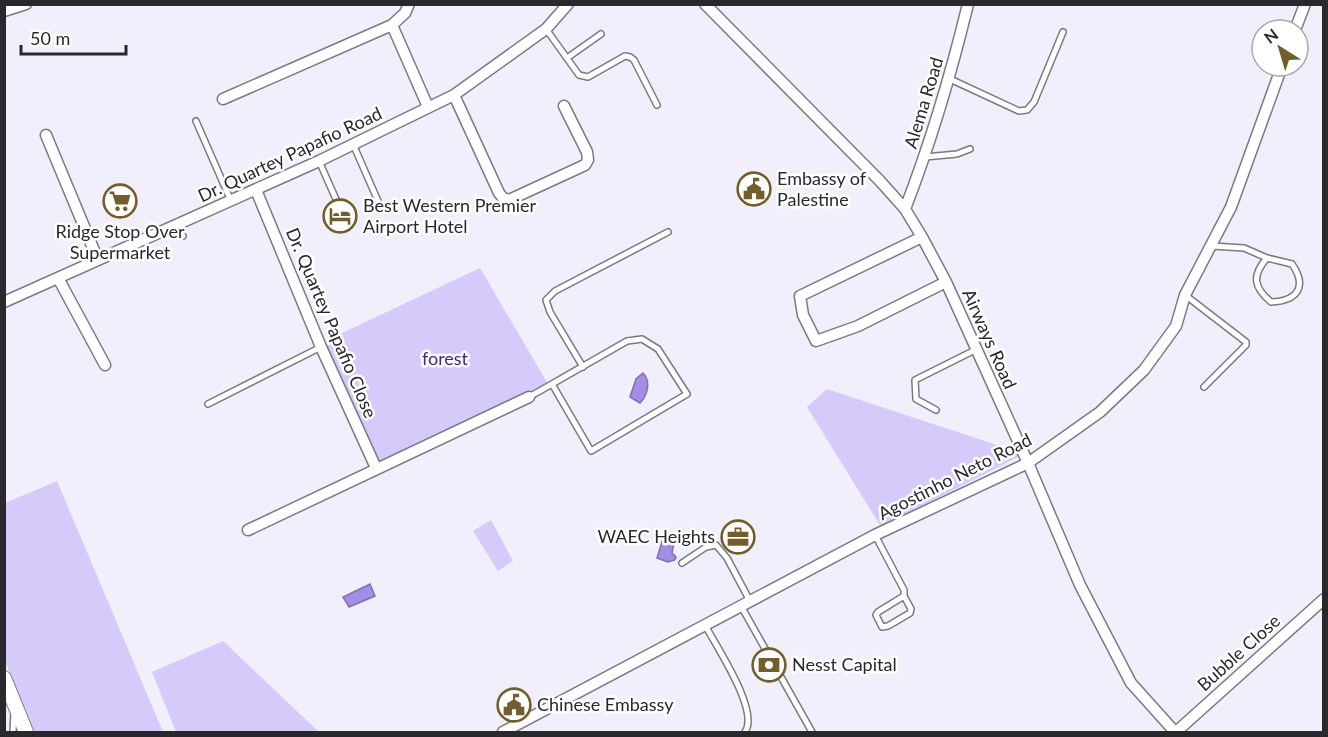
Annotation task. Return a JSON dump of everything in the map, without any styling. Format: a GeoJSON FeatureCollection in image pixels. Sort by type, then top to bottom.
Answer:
{"type":"FeatureCollection","features":[{"type":"Feature","properties":{"kind":"street"},"geometry":{"type":"LineString","coordinates":[[4,11],[26,4]]}},
{"type":"Feature","properties":{"kind":"street"},"geometry":{"type":"LineString","coordinates":[[223,99],[392,25],[405,13],[409,4]]}},
{"type":"Feature","properties":{"kind":"street","name":"Dr. Quartey Papafio Road"},"geometry":{"type":"LineString","coordinates":[[4,302],[256,190],[454,95],[546,29],[568,4]]}},
{"type":"Feature","properties":{"kind":"street","name":"Airways Road"},"geometry":{"type":"LineString","coordinates":[[705,4],[905,209],[946,282],[1080,585],[1131,683],[1176,732]]}},
{"type":"Feature","properties":{"kind":"street","name":"Alema Road"},"geometry":{"type":"LineString","coordinates":[[905,209],[925,157],[950,79],[968,4]]}},
{"type":"Feature","properties":{"kind":"street"},"geometry":{"type":"LineString","coordinates":[[392,25],[428,107]]}},
{"type":"Feature","properties":{"kind":"street","name":"Agostinho Neto Road"},"geometry":{"type":"LineString","coordinates":[[502,732],[523,728],[705,625],[875,535],[1028,463],[1100,411],[1144,370],[1176,326],[1185,295],[1231,207],[1278,78]]}},
{"type":"Feature","properties":{"kind":"street"},"geometry":{"type":"LineString","coordinates":[[454,95],[499,193],[503,198],[510,200],[585,165],[588,160],[587,152],[564,106]]}},
{"type":"Feature","properties":{"kind":"street"},"geometry":{"type":"LineString","coordinates":[[46,135],[98,260]]}},
{"type":"Feature","properties":{"kind":"street","name":"Dr. Quartey Papafio Close"},"geometry":{"type":"LineString","coordinates":[[256,190],[321,347],[376,468]]}},
{"type":"Feature","properties":{"kind":"street"},"geometry":{"type":"LineString","coordinates":[[922,237],[800,296],[803,315],[816,341],[858,326],[946,282]]}},
{"type":"Feature","properties":{"kind":"street"},"geometry":{"type":"LineString","coordinates":[[58,278],[105,365]]}},
{"type":"Feature","properties":{"kind":"street"},"geometry":{"type":"LineString","coordinates":[[248,530],[529,397]]}},
{"type":"Feature","properties":{"kind":"street","name":"Bubble Close"},"geometry":{"type":"LineString","coordinates":[[1176,732],[1323,599]]}},
{"type":"Feature","properties":{"kind":"street"},"geometry":{"type":"LineString","coordinates":[[4,678],[26,732]]}},
{"type":"Feature","properties":{"kind":"lane"},"geometry":{"type":"LineString","coordinates":[[546,29],[579,75],[583,77],[588,77],[625,56],[630,57],[634,60],[657,105]]}},
{"type":"Feature","properties":{"kind":"lane"},"geometry":{"type":"LineString","coordinates":[[950,79],[1019,111],[1027,110],[1034,102],[1063,32]]}},
{"type":"Feature","properties":{"kind":"lane"},"geometry":{"type":"LineString","coordinates":[[567,58],[601,34]]}},
{"type":"Feature","properties":{"kind":"lane"},"geometry":{"type":"LineString","coordinates":[[196,121],[231,201]]}},
{"type":"Feature","properties":{"kind":"lane"},"geometry":{"type":"LineString","coordinates":[[353,144],[378,201]]}},
{"type":"Feature","properties":{"kind":"lane"},"geometry":{"type":"LineString","coordinates":[[925,157],[957,154],[970,149]]}},
{"type":"Feature","properties":{"kind":"lane"},"geometry":{"type":"LineString","coordinates":[[319,161],[347,224]]}},
{"type":"Feature","properties":{"kind":"lane"},"geometry":{"type":"LineString","coordinates":[[177,226],[183,236]]}},
{"type":"Feature","properties":{"kind":"lane"},"geometry":{"type":"LineString","coordinates":[[583,367],[550,312],[546,300],[555,291],[668,232]]}},
{"type":"Feature","properties":{"kind":"lane"},"geometry":{"type":"LineString","coordinates":[[1212,246],[1244,248],[1267,258],[1292,264],[1300,275],[1301,282],[1296,294],[1283,302],[1271,302],[1262,295],[1256,282],[1258,269],[1267,258]]}},
{"type":"Feature","properties":{"kind":"lane"},"geometry":{"type":"LineString","coordinates":[[1185,295],[1246,342],[1246,345],[1204,387]]}},
{"type":"Feature","properties":{"kind":"lane"},"geometry":{"type":"LineString","coordinates":[[529,397],[627,340],[646,340],[658,349],[687,394],[591,451],[552,384]]}},
{"type":"Feature","properties":{"kind":"lane"},"geometry":{"type":"LineString","coordinates":[[208,404],[321,347]]}},
{"type":"Feature","properties":{"kind":"lane"},"geometry":{"type":"LineString","coordinates":[[936,410],[916,399],[915,380],[975,350]]}},
{"type":"Feature","properties":{"kind":"lane"},"geometry":{"type":"LineString","coordinates":[[875,535],[904,590],[904,596],[911,609],[910,613],[882,627],[876,615],[878,612],[904,596]]}},
{"type":"Feature","properties":{"kind":"lane"},"geometry":{"type":"LineString","coordinates":[[682,563],[706,547],[716,545],[727,558],[746,604],[812,732]]}},
{"type":"Feature","properties":{"kind":"lane"},"geometry":{"type":"LineString","coordinates":[[705,625],[738,686],[749,719],[749,728],[745,732]]}},
{"type":"Feature","properties":{"kind":"lane"},"geometry":{"type":"LineString","coordinates":[[13,732],[14,705]]}},
{"type":"Feature","properties":{"kind":"green space","name":"forest"},"geometry":{"type":"Polygon","coordinates":[[[480,268],[548,384],[377,465],[323,342],[480,268]]]}},
{"type":"Feature","properties":{"kind":"green space"},"geometry":{"type":"Polygon","coordinates":[[[827,389],[1024,454],[881,527],[807,407],[827,389]]]}},
{"type":"Feature","properties":{"kind":"green space"},"geometry":{"type":"Polygon","coordinates":[[[57,481],[163,732],[33,732],[5,661],[5,503],[57,481]]]}},
{"type":"Feature","properties":{"kind":"green space"},"geometry":{"type":"Polygon","coordinates":[[[491,520],[513,561],[498,571],[473,531],[491,520]]]}},
{"type":"Feature","properties":{"kind":"green space"},"geometry":{"type":"Polygon","coordinates":[[[223,641],[319,732],[176,732],[152,672],[223,641]]]}},
{"type":"Feature","properties":{"kind":"shaded area"},"geometry":{"type":"Polygon","coordinates":[[[643,373],[648,388],[640,403],[630,397],[636,379],[643,373]]]}},
{"type":"Feature","properties":{"kind":"shaded area"},"geometry":{"type":"Polygon","coordinates":[[[664,535],[675,538],[672,553],[676,557],[675,560],[668,562],[657,558],[664,535]]]}},
{"type":"Feature","properties":{"kind":"shaded area"},"geometry":{"type":"Polygon","coordinates":[[[370,584],[375,596],[349,607],[343,597],[370,584]]]}},
{"type":"Feature","properties":{"kind":"place","name":"Embassy of Palestine"},"geometry":{"type":"Point","coordinates":[754,189]}},
{"type":"Feature","properties":{"kind":"place","name":"Ridge Stop Over Supermarket"},"geometry":{"type":"Point","coordinates":[120,201]}},
{"type":"Feature","properties":{"kind":"place","name":"Best Western Premier Airport Hotel"},"geometry":{"type":"Point","coordinates":[340,216]}},
{"type":"Feature","properties":{"kind":"place","name":"WAEC Heights"},"geometry":{"type":"Point","coordinates":[738,537]}},
{"type":"Feature","properties":{"kind":"place","name":"Nesst Capital"},"geometry":{"type":"Point","coordinates":[769,665]}},
{"type":"Feature","properties":{"kind":"place","name":"Chinese Embassy"},"geometry":{"type":"Point","coordinates":[514,705]}}]}
